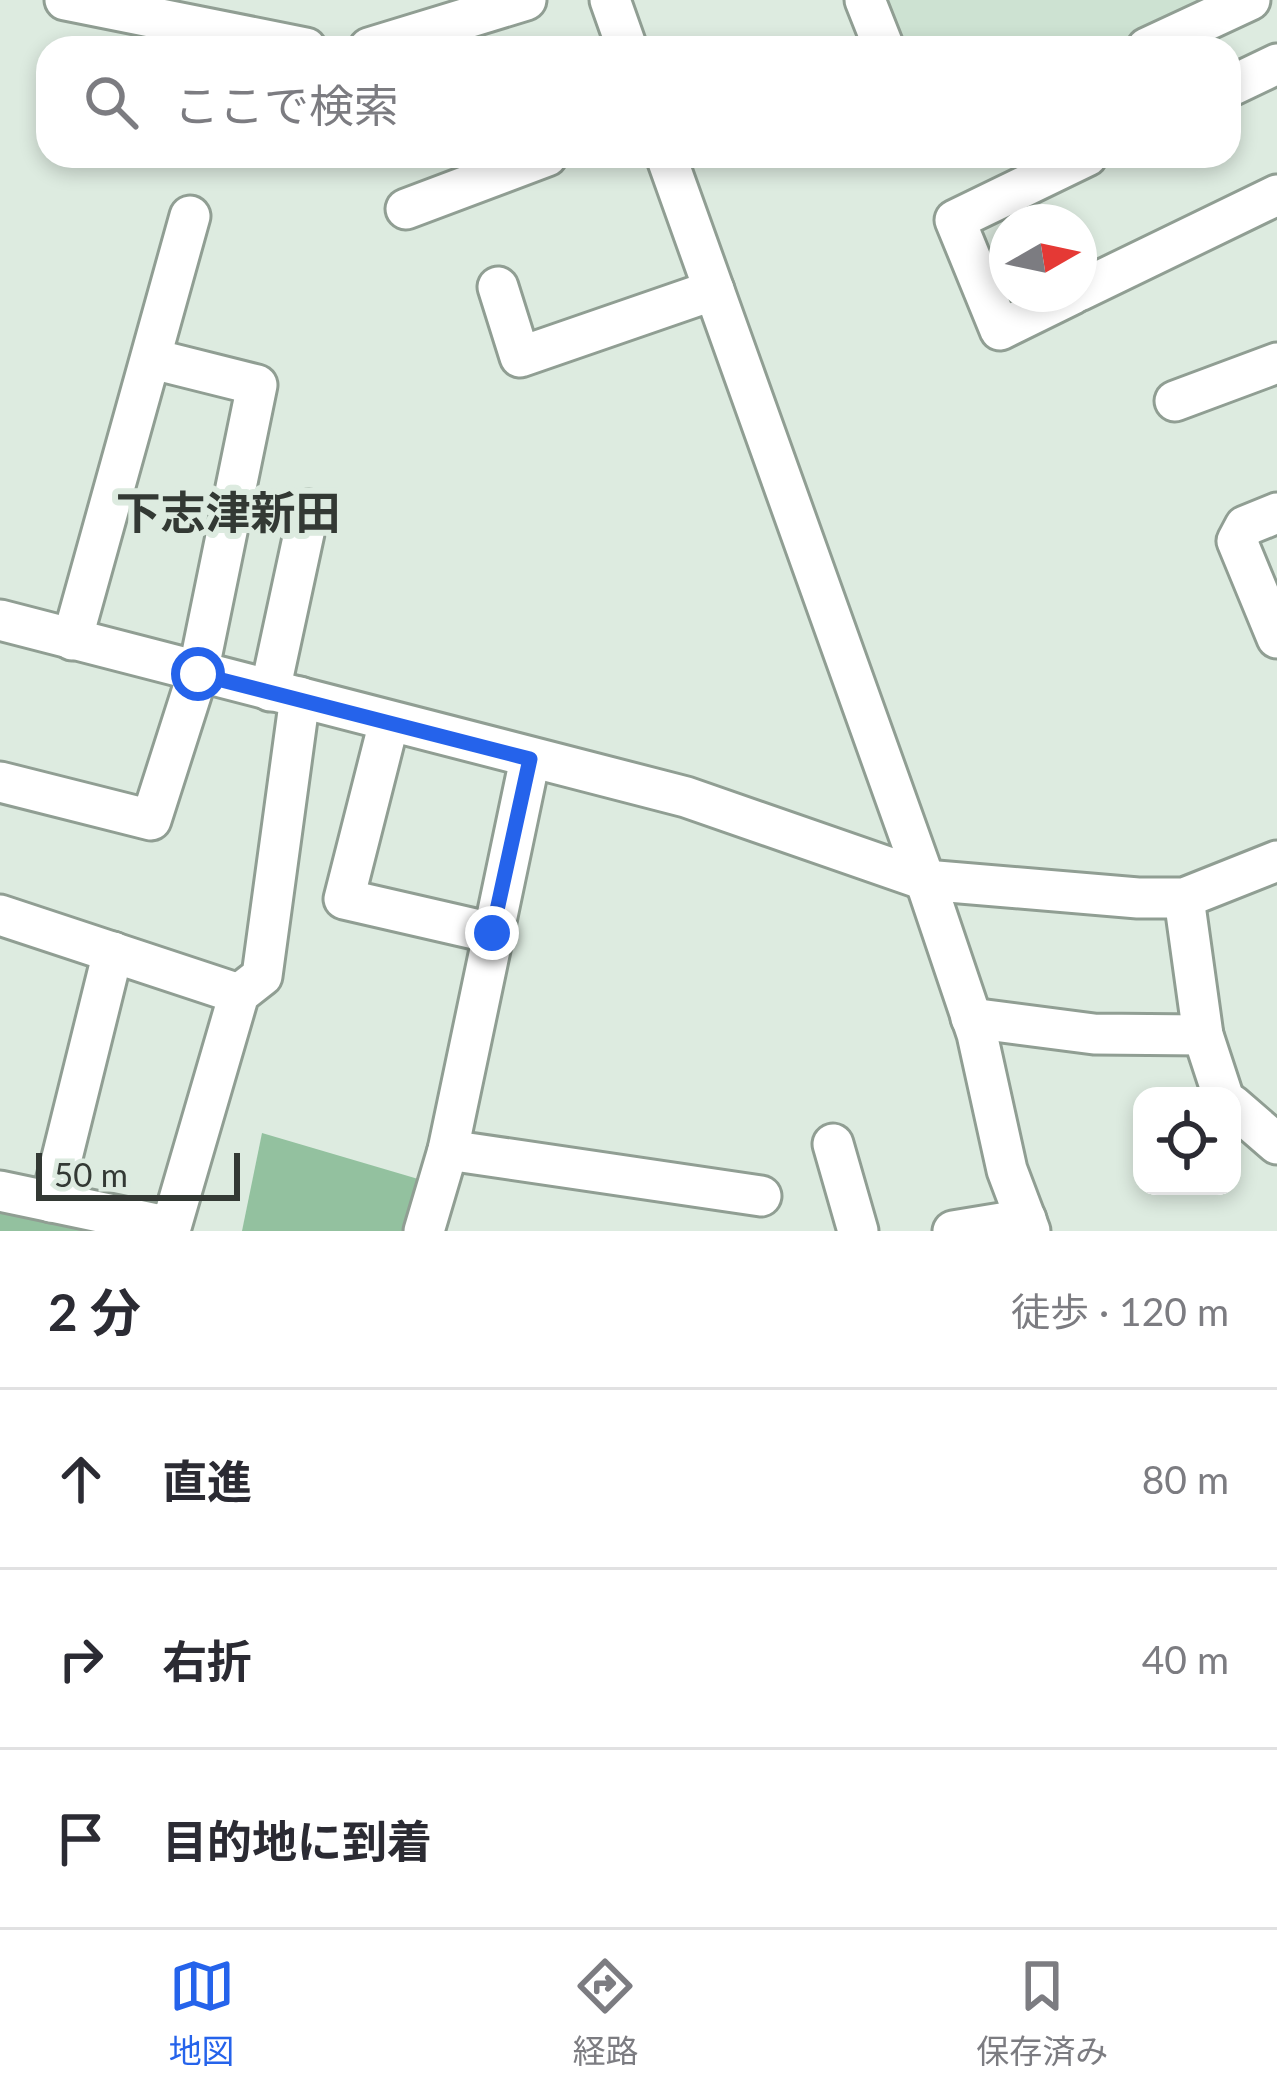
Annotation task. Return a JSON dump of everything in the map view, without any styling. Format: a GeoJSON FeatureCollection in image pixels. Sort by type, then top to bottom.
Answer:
{"type":"FeatureCollection","features":[{"type":"Feature","properties":{"kind":"street"},"geometry":{"type":"LineString","coordinates":[[65,0],[120,5],[254,36]]}},
{"type":"Feature","properties":{"kind":"street"},"geometry":{"type":"LineString","coordinates":[[408,36],[526,0]]}},
{"type":"Feature","properties":{"kind":"street"},"geometry":{"type":"LineString","coordinates":[[610,0],[623,36]]}},
{"type":"Feature","properties":{"kind":"street"},"geometry":{"type":"LineString","coordinates":[[865,0],[879,36]]}},
{"type":"Feature","properties":{"kind":"street"},"geometry":{"type":"LineString","coordinates":[[1173,36],[1250,0]]}},
{"type":"Feature","properties":{"kind":"street"},"geometry":{"type":"LineString","coordinates":[[1241,81],[1277,64]]}},
{"type":"Feature","properties":{"kind":"street"},"geometry":{"type":"LineString","coordinates":[[406,209],[516,168]]}},
{"type":"Feature","properties":{"kind":"street"},"geometry":{"type":"LineString","coordinates":[[670,168],[925,880],[971,1018],[1007,1170],[1028,1225],[953,1231]]}},
{"type":"Feature","properties":{"kind":"street"},"geometry":{"type":"LineString","coordinates":[[989,303],[955,220],[1062,168]]}},
{"type":"Feature","properties":{"kind":"street"},"geometry":{"type":"LineString","coordinates":[[1097,283],[1277,195]]}},
{"type":"Feature","properties":{"kind":"street"},"geometry":{"type":"LineString","coordinates":[[72,640],[190,216]]}},
{"type":"Feature","properties":{"kind":"street"},"geometry":{"type":"LineString","coordinates":[[498,287],[520,357],[714,290]]}},
{"type":"Feature","properties":{"kind":"street"},"geometry":{"type":"LineString","coordinates":[[993,312],[1000,330],[1037,312]]}},
{"type":"Feature","properties":{"kind":"street"},"geometry":{"type":"LineString","coordinates":[[0,782],[151,820],[198,674],[257,385],[153,359]]}},
{"type":"Feature","properties":{"kind":"street"},"geometry":{"type":"LineString","coordinates":[[1175,401],[1277,363]]}},
{"type":"Feature","properties":{"kind":"street"},"geometry":{"type":"LineString","coordinates":[[0,1191],[171,1227],[239,994],[262,976],[285,694],[310,510]]}},
{"type":"Feature","properties":{"kind":"street"},"geometry":{"type":"LineString","coordinates":[[1277,514],[1245,526],[1237,541],[1277,638]]}},
{"type":"Feature","properties":{"kind":"street"},"geometry":{"type":"LineString","coordinates":[[0,620],[686,797],[925,880],[1184,898],[1277,861]]}},
{"type":"Feature","properties":{"kind":"street"},"geometry":{"type":"LineString","coordinates":[[389,722],[344,899],[492,933]]}},
{"type":"Feature","properties":{"kind":"street"},"geometry":{"type":"LineString","coordinates":[[424,1231],[448,1150],[530,759]]}},
{"type":"Feature","properties":{"kind":"street"},"geometry":{"type":"LineString","coordinates":[[1184,898],[1203,1035],[1220,1087]]}},
{"type":"Feature","properties":{"kind":"street"},"geometry":{"type":"LineString","coordinates":[[0,915],[239,994]]}},
{"type":"Feature","properties":{"kind":"street"},"geometry":{"type":"LineString","coordinates":[[51,1202],[113,952]]}},
{"type":"Feature","properties":{"kind":"street"},"geometry":{"type":"LineString","coordinates":[[971,1018],[1094,1034],[1203,1035]]}},
{"type":"Feature","properties":{"kind":"street"},"geometry":{"type":"LineString","coordinates":[[1241,1113],[1277,1144]]}},
{"type":"Feature","properties":{"kind":"street"},"geometry":{"type":"LineString","coordinates":[[833,1144],[858,1231]]}},
{"type":"Feature","properties":{"kind":"street"},"geometry":{"type":"LineString","coordinates":[[448,1150],[760,1196]]}},
{"type":"Feature","properties":{"kind":"shaded area"},"geometry":{"type":"Polygon","coordinates":[[[881,0],[1205,0],[1132,36],[896,36],[881,0]]]}},
{"type":"Feature","properties":{"kind":"green space"},"geometry":{"type":"Polygon","coordinates":[[[262,1133],[425,1181],[413,1231],[242,1231],[262,1133]]]}},
{"type":"Feature","properties":{"kind":"green space"},"geometry":{"type":"Polygon","coordinates":[[[0,1203],[127,1231],[0,1231],[0,1203]]]}},
{"type":"Feature","properties":{"kind":"district","name":"下志津新田"},"geometry":{"type":"Point","coordinates":[228,512]}},
{"type":"Feature","properties":{"kind":"route"},"geometry":{"type":"LineString","coordinates":[[198,674],[530,759],[492,933]]}}]}
